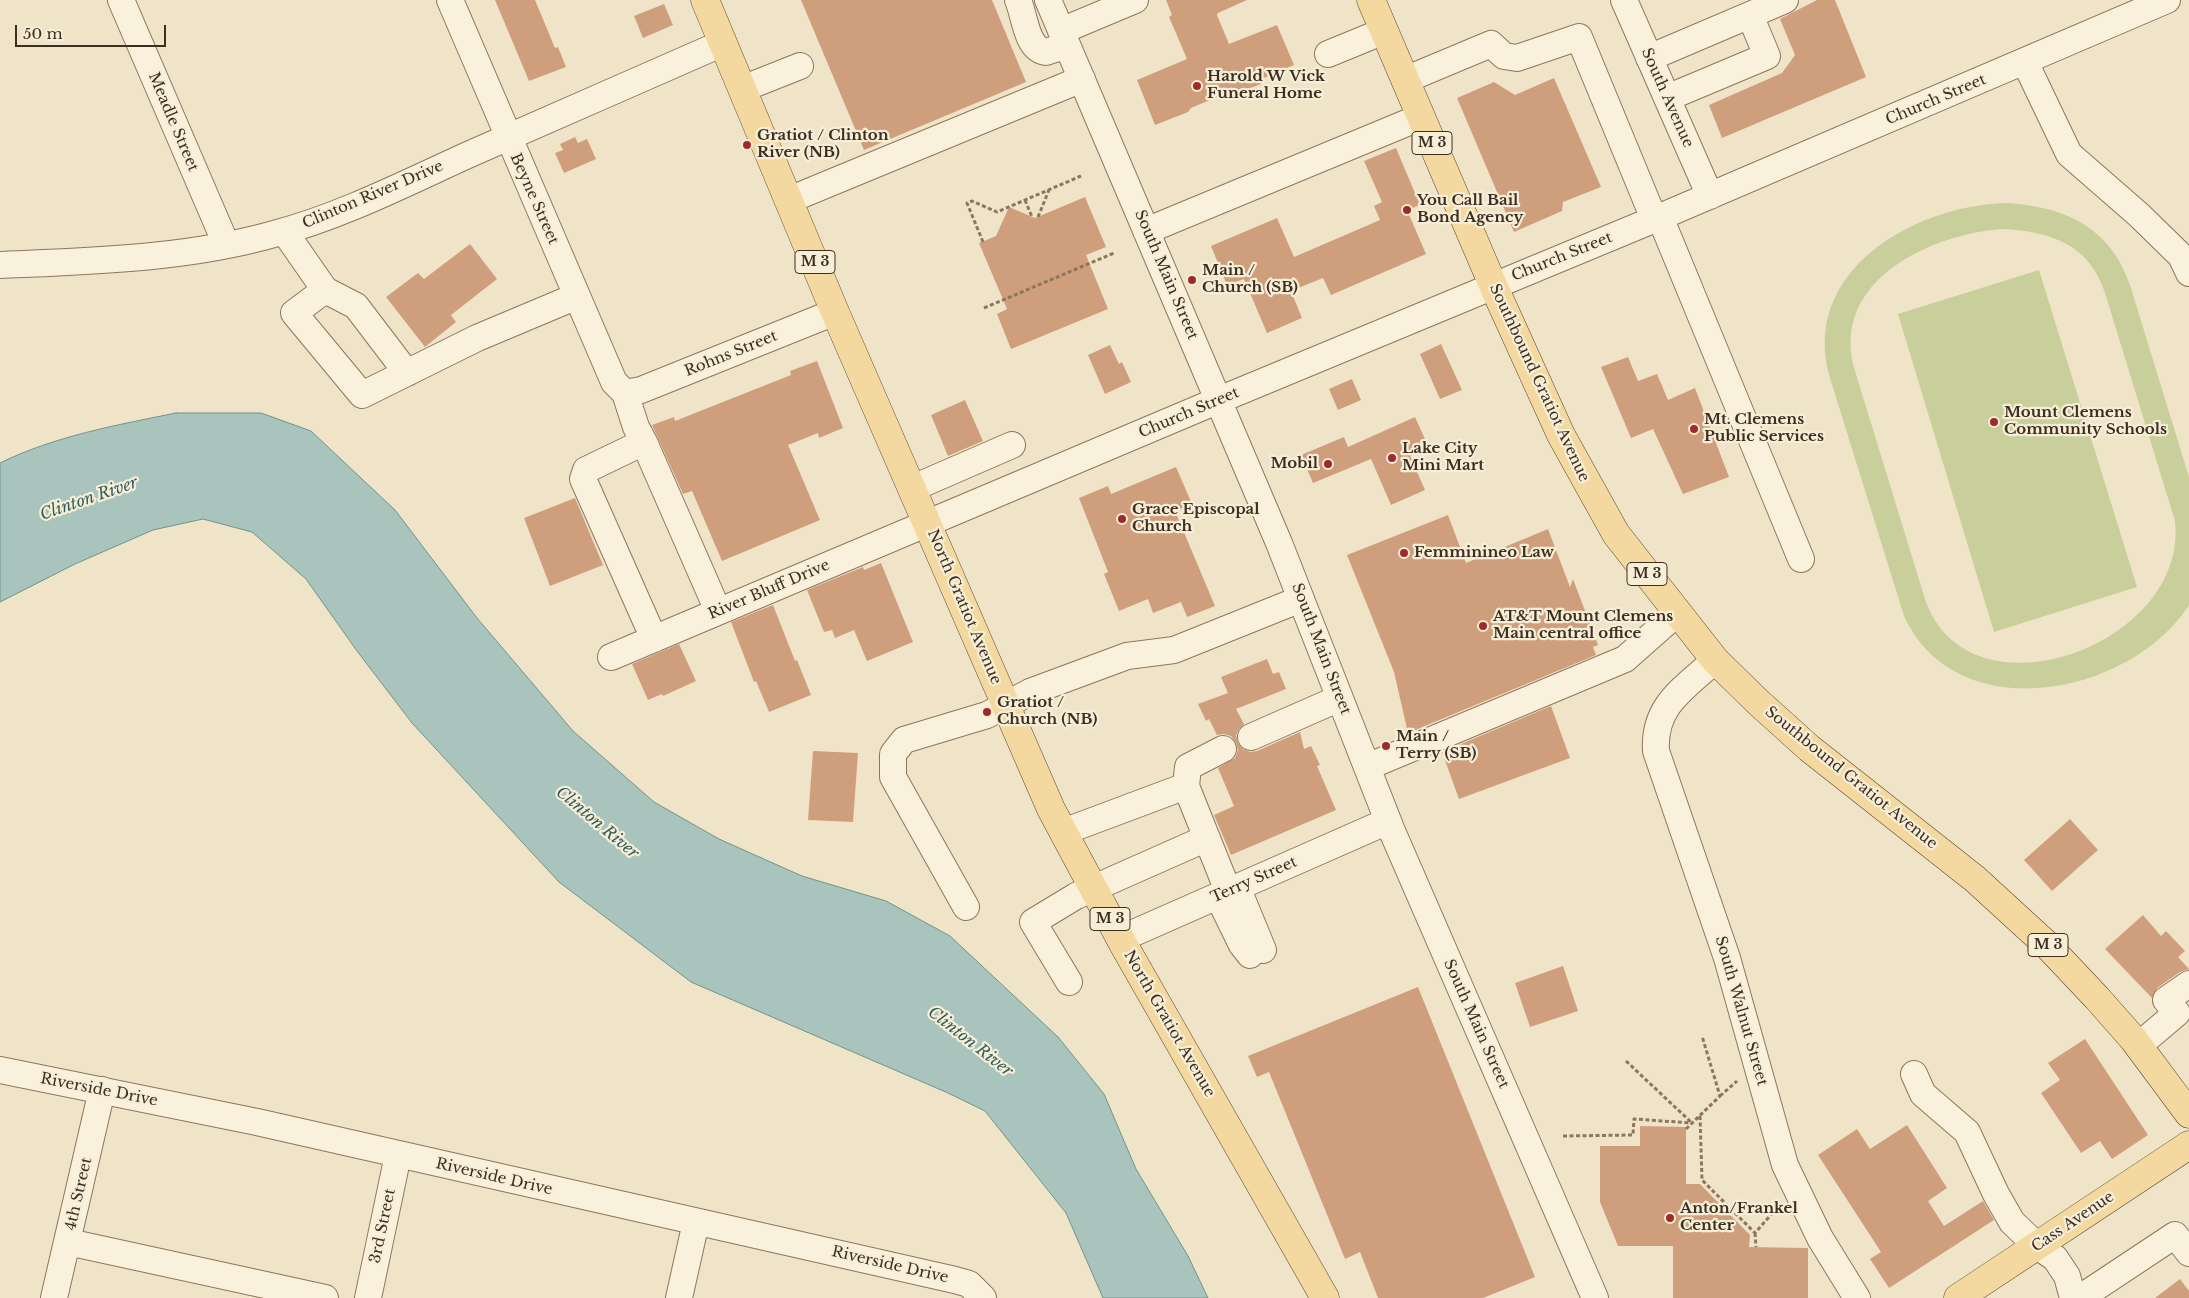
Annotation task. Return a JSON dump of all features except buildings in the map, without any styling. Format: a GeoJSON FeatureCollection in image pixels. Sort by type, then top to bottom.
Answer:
{"type":"FeatureCollection","features":[{"type":"Feature","properties":{"kind":"main road","name":"North Gratiot Avenue"},"geometry":{"type":"LineString","coordinates":[[705,0],[835,312],[1051,809],[1120,939],[1325,1298]]}},
{"type":"Feature","properties":{"kind":"main road","name":"Southbound Gratiot Avenue"},"geometry":{"type":"LineString","coordinates":[[1371,0],[1492,286],[1561,435],[1616,534],[1716,660],[1758,702],[1809,748],[1975,879],[2046,944],[2098,998],[2138,1046],[2189,1114]]}},
{"type":"Feature","properties":{"kind":"main road","name":"Cass Avenue"},"geometry":{"type":"LineString","coordinates":[[1958,1298],[1987,1290],[2037,1246],[2189,1145]]}},
{"type":"Feature","properties":{"kind":"street","name":"Meadle Street"},"geometry":{"type":"LineString","coordinates":[[121,0],[226,244]]}},
{"type":"Feature","properties":{"kind":"street","name":"Beyne Street"},"geometry":{"type":"LineString","coordinates":[[450,0],[576,296],[614,382],[625,393],[636,427],[718,611]]}},
{"type":"Feature","properties":{"kind":"street"},"geometry":{"type":"LineString","coordinates":[[1018,0],[1030,40],[1038,49],[1046,52],[1064,38],[1136,0]]}},
{"type":"Feature","properties":{"kind":"street","name":"South Main Street"},"geometry":{"type":"LineString","coordinates":[[1048,0],[1219,400],[1301,599],[1388,821],[1595,1298]]}},
{"type":"Feature","properties":{"kind":"street","name":"South Avenue"},"geometry":{"type":"LineString","coordinates":[[1624,0],[1710,196]]}},
{"type":"Feature","properties":{"kind":"street"},"geometry":{"type":"LineString","coordinates":[[1650,58],[1785,0]]}},
{"type":"Feature","properties":{"kind":"street","name":"Church Street"},"geometry":{"type":"LineString","coordinates":[[928,523],[1710,196],[2168,0]]}},
{"type":"Feature","properties":{"kind":"street"},"geometry":{"type":"LineString","coordinates":[[1667,98],[1767,56],[1750,15]]}},
{"type":"Feature","properties":{"kind":"street"},"geometry":{"type":"LineString","coordinates":[[1328,54],[1384,31]]}},
{"type":"Feature","properties":{"kind":"street"},"geometry":{"type":"LineString","coordinates":[[1405,80],[1491,44],[1504,56],[1517,58],[1579,37],[1801,559]]}},
{"type":"Feature","properties":{"kind":"street","name":"Clinton River Drive"},"geometry":{"type":"LineString","coordinates":[[0,265],[105,260],[194,251],[284,231],[360,204],[723,44]]}},
{"type":"Feature","properties":{"kind":"street"},"geometry":{"type":"LineString","coordinates":[[2025,62],[2069,154],[2139,215],[2181,256],[2189,273]]}},
{"type":"Feature","properties":{"kind":"street"},"geometry":{"type":"LineString","coordinates":[[742,89],[800,66]]}},
{"type":"Feature","properties":{"kind":"street"},"geometry":{"type":"LineString","coordinates":[[788,200],[1082,78]]}},
{"type":"Feature","properties":{"kind":"street"},"geometry":{"type":"LineString","coordinates":[[1146,231],[1421,117]]}},
{"type":"Feature","properties":{"kind":"street"},"geometry":{"type":"LineString","coordinates":[[284,231],[325,290],[356,306],[407,373]]}},
{"type":"Feature","properties":{"kind":"street"},"geometry":{"type":"LineString","coordinates":[[325,290],[294,313],[362,395],[477,338],[576,296]]}},
{"type":"Feature","properties":{"kind":"street","name":"Rohns Street"},"geometry":{"type":"LineString","coordinates":[[625,393],[641,390],[835,312]]}},
{"type":"Feature","properties":{"kind":"street"},"geometry":{"type":"LineString","coordinates":[[644,442],[586,470],[583,479],[654,639]]}},
{"type":"Feature","properties":{"kind":"street"},"geometry":{"type":"LineString","coordinates":[[913,488],[1012,445]]}},
{"type":"Feature","properties":{"kind":"street","name":"River Bluff Drive"},"geometry":{"type":"LineString","coordinates":[[611,657],[928,523]]}},
{"type":"Feature","properties":{"kind":"street"},"geometry":{"type":"LineString","coordinates":[[966,907],[893,777],[893,754],[904,740],[987,716],[1030,692],[1127,656],[1174,650],[1301,599]]}},
{"type":"Feature","properties":{"kind":"street"},"geometry":{"type":"LineString","coordinates":[[1367,767],[1625,659],[1677,613]]}},
{"type":"Feature","properties":{"kind":"street","name":"South Walnut Street"},"geometry":{"type":"LineString","coordinates":[[1716,660],[1665,707],[1655,738],[1658,761],[1727,958],[1785,1165],[1820,1238],[1857,1298]]}},
{"type":"Feature","properties":{"kind":"street"},"geometry":{"type":"LineString","coordinates":[[1251,737],[1340,698]]}},
{"type":"Feature","properties":{"kind":"street"},"geometry":{"type":"LineString","coordinates":[[1223,749],[1188,767],[1186,786],[1228,891],[1257,953]]}},
{"type":"Feature","properties":{"kind":"street"},"geometry":{"type":"LineString","coordinates":[[1063,832],[1186,786]]}},
{"type":"Feature","properties":{"kind":"street","name":"Terry Street"},"geometry":{"type":"LineString","coordinates":[[1120,939],[1388,821]]}},
{"type":"Feature","properties":{"kind":"street"},"geometry":{"type":"LineString","coordinates":[[1068,982],[1033,922],[1076,896],[1207,838]]}},
{"type":"Feature","properties":{"kind":"street"},"geometry":{"type":"LineString","coordinates":[[2138,1046],[2177,1013],[2166,1000],[2189,984]]}},
{"type":"Feature","properties":{"kind":"street","name":"Riverside Drive"},"geometry":{"type":"LineString","coordinates":[[0,1070],[257,1122],[955,1280],[969,1284],[983,1298]]}},
{"type":"Feature","properties":{"kind":"street"},"geometry":{"type":"LineString","coordinates":[[1914,1074],[1923,1094],[1968,1132],[1996,1194],[2012,1222],[2037,1246],[2055,1258],[2067,1276],[2072,1298]]}},
{"type":"Feature","properties":{"kind":"street","name":"4th Street"},"geometry":{"type":"LineString","coordinates":[[54,1298],[102,1090]]}},
{"type":"Feature","properties":{"kind":"street","name":"3rd Street"},"geometry":{"type":"LineString","coordinates":[[368,1298],[398,1155]]}},
{"type":"Feature","properties":{"kind":"street"},"geometry":{"type":"LineString","coordinates":[[679,1298],[696,1222]]}},
{"type":"Feature","properties":{"kind":"street"},"geometry":{"type":"LineString","coordinates":[[2080,1298],[2175,1235],[2189,1253]]}},
{"type":"Feature","properties":{"kind":"street"},"geometry":{"type":"LineString","coordinates":[[68,1242],[325,1298]]}},
{"type":"Feature","properties":{"kind":"path"},"geometry":{"type":"LineString","coordinates":[[983,242],[967,203],[972,201],[997,212],[1081,176]]}},
{"type":"Feature","properties":{"kind":"path"},"geometry":{"type":"LineString","coordinates":[[1038,217],[1049,190]]}},
{"type":"Feature","properties":{"kind":"path"},"geometry":{"type":"LineString","coordinates":[[1024,200],[1032,217],[1040,212]]}},
{"type":"Feature","properties":{"kind":"path"},"geometry":{"type":"LineString","coordinates":[[984,308],[1114,253]]}},
{"type":"Feature","properties":{"kind":"path"},"geometry":{"type":"LineString","coordinates":[[1702,1036],[1720,1096]]}},
{"type":"Feature","properties":{"kind":"path"},"geometry":{"type":"LineString","coordinates":[[1626,1061],[1692,1123]]}},
{"type":"Feature","properties":{"kind":"path"},"geometry":{"type":"LineString","coordinates":[[1686,1129],[1737,1081]]}},
{"type":"Feature","properties":{"kind":"path"},"geometry":{"type":"LineString","coordinates":[[1700,1116],[1702,1180],[1755,1233],[1756,1247]]}},
{"type":"Feature","properties":{"kind":"path"},"geometry":{"type":"LineString","coordinates":[[1563,1136],[1633,1135],[1634,1119],[1692,1123]]}},
{"type":"Feature","properties":{"kind":"path"},"geometry":{"type":"LineString","coordinates":[[1755,1233],[1775,1210]]}},
{"type":"Feature","properties":{"kind":"green space"},"geometry":{"type":"Polygon","coordinates":[[[2005,203],[2046,209],[2082,223],[2097,234],[2110,248],[2121,265],[2130,285],[2189,477],[2189,605],[2187,608],[2160,639],[2125,663],[2085,679],[2042,688],[2000,687],[1961,675],[1928,652],[1904,616],[1830,378],[1825,340],[1831,306],[1848,276],[1872,252],[1901,231],[1935,217],[1970,207],[2005,203]],[[2004,229],[1947,240],[1918,252],[1892,268],[1871,288],[1857,311],[1851,339],[1855,371],[1925,599],[1948,637],[1984,658],[2026,663],[2071,654],[2113,634],[2148,604],[2170,565],[2175,521],[2105,293],[2098,276],[2078,252],[2066,244],[2037,233],[2004,229]]]}},
{"type":"Feature","properties":{"kind":"green space"},"geometry":{"type":"Polygon","coordinates":[[[2039,270],[2137,587],[1994,632],[1898,314],[2039,270]]]}},
{"type":"Feature","properties":{"kind":"water","name":"Clinton River"},"geometry":{"type":"Polygon","coordinates":[[[176,413],[261,413],[311,431],[395,510],[477,618],[573,731],[654,802],[719,839],[802,876],[886,901],[950,936],[1058,1037],[1104,1094],[1136,1169],[1188,1256],[1208,1298],[1103,1298],[1066,1213],[985,1111],[948,1093],[691,982],[559,882],[412,723],[357,651],[306,579],[252,532],[203,519],[153,530],[75,564],[0,602],[0,463],[64,438],[176,413]]]}},
{"type":"Feature","properties":{"kind":"place","name":"Harold W Vick Funeral Home"},"geometry":{"type":"Point","coordinates":[1197,86]}},
{"type":"Feature","properties":{"kind":"place","name":"Gratiot / Clinton River (NB)"},"geometry":{"type":"Point","coordinates":[747,145]}},
{"type":"Feature","properties":{"kind":"place","name":"You Call Bail Bond Agency"},"geometry":{"type":"Point","coordinates":[1407,210]}},
{"type":"Feature","properties":{"kind":"place","name":"Main / Church (SB)"},"geometry":{"type":"Point","coordinates":[1192,280]}},
{"type":"Feature","properties":{"kind":"place","name":"Mount Clemens Community Schools"},"geometry":{"type":"Point","coordinates":[1994,422]}},
{"type":"Feature","properties":{"kind":"place","name":"Mt. Clemens Public Services"},"geometry":{"type":"Point","coordinates":[1694,429]}},
{"type":"Feature","properties":{"kind":"place","name":"Lake City Mini Mart"},"geometry":{"type":"Point","coordinates":[1392,458]}},
{"type":"Feature","properties":{"kind":"place","name":"Mobil"},"geometry":{"type":"Point","coordinates":[1328,464]}},
{"type":"Feature","properties":{"kind":"place","name":"Grace Episcopal Church"},"geometry":{"type":"Point","coordinates":[1122,519]}},
{"type":"Feature","properties":{"kind":"place","name":"Femminineo Law"},"geometry":{"type":"Point","coordinates":[1404,553]}},
{"type":"Feature","properties":{"kind":"place","name":"AT&T Mount Clemens Main central office"},"geometry":{"type":"Point","coordinates":[1483,626]}},
{"type":"Feature","properties":{"kind":"place","name":"Gratiot / Church (NB)"},"geometry":{"type":"Point","coordinates":[987,712]}},
{"type":"Feature","properties":{"kind":"place","name":"Main / Terry (SB)"},"geometry":{"type":"Point","coordinates":[1386,746]}},
{"type":"Feature","properties":{"kind":"place","name":"Anton/Frankel Center"},"geometry":{"type":"Point","coordinates":[1670,1218]}}]}
